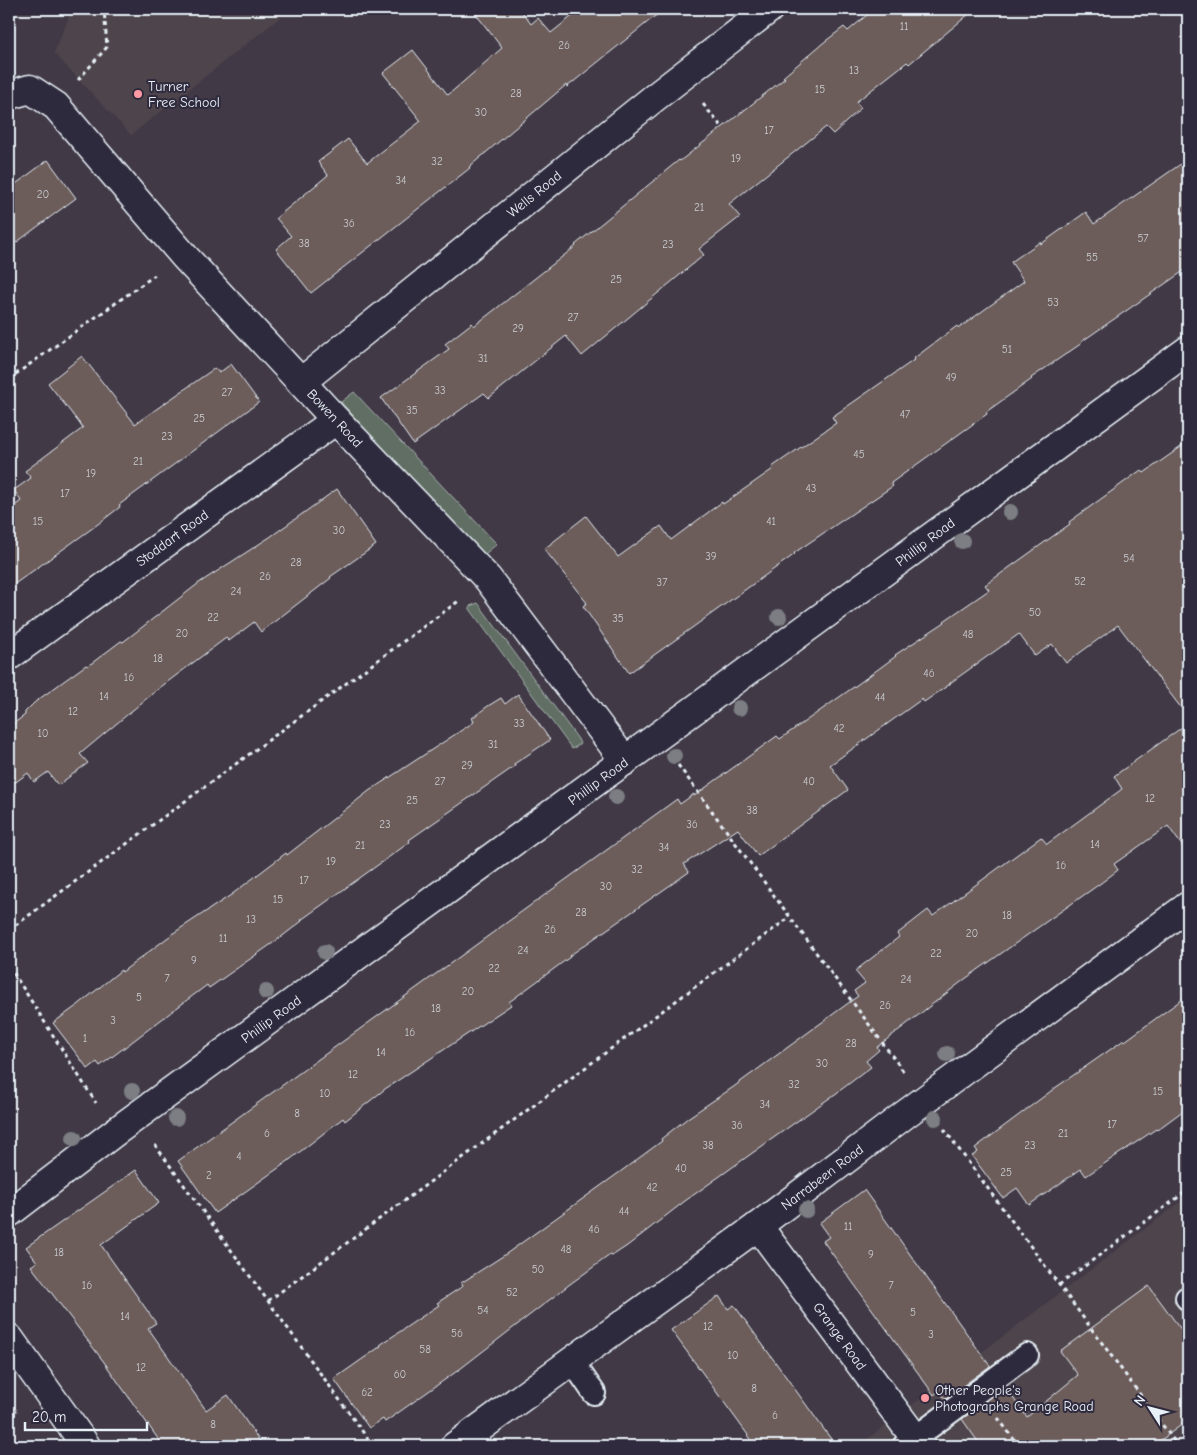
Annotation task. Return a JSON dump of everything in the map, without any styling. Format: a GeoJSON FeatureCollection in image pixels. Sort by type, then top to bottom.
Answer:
{"type":"FeatureCollection","features":[{"type":"Feature","properties":{"kind":"street","name":"Wells Road"},"geometry":{"type":"LineString","coordinates":[[301,382],[654,98],[769,9]]}},
{"type":"Feature","properties":{"kind":"street","name":"Bowen Road"},"geometry":{"type":"LineString","coordinates":[[19,92],[56,106],[184,256],[336,420],[488,579],[625,762]]}},
{"type":"Feature","properties":{"kind":"street","name":"Phillip Road"},"geometry":{"type":"LineString","coordinates":[[9,1213],[115,1132],[1188,350]]}},
{"type":"Feature","properties":{"kind":"street","name":"Stoddart Road"},"geometry":{"type":"LineString","coordinates":[[9,656],[336,420]]}},
{"type":"Feature","properties":{"kind":"street","name":"Narrabeen Road"},"geometry":{"type":"LineString","coordinates":[[455,1446],[758,1226],[907,1113],[1188,906]]}},
{"type":"Feature","properties":{"kind":"street","name":"Grange Road"},"geometry":{"type":"LineString","coordinates":[[758,1226],[913,1444]]}},
{"type":"Feature","properties":{"kind":"street"},"geometry":{"type":"LineString","coordinates":[[9,1338],[86,1446]]}},
{"type":"Feature","properties":{"kind":"lane"},"geometry":{"type":"LineString","coordinates":[[913,1444],[1027,1355]]}},
{"type":"Feature","properties":{"kind":"lane"},"geometry":{"type":"LineString","coordinates":[[572,1361],[594,1393]]}},
{"type":"Feature","properties":{"kind":"path"},"geometry":{"type":"LineString","coordinates":[[56,106],[107,47],[104,9]]}},
{"type":"Feature","properties":{"kind":"path"},"geometry":{"type":"LineString","coordinates":[[700,100],[722,126]]}},
{"type":"Feature","properties":{"kind":"path"},"geometry":{"type":"LineString","coordinates":[[9,379],[184,256]]}},
{"type":"Feature","properties":{"kind":"path"},"geometry":{"type":"LineString","coordinates":[[9,930],[488,579]]}},
{"type":"Feature","properties":{"kind":"path"},"geometry":{"type":"LineString","coordinates":[[674,760],[905,1073]]}},
{"type":"Feature","properties":{"kind":"path"},"geometry":{"type":"LineString","coordinates":[[268,1301],[790,918]]}},
{"type":"Feature","properties":{"kind":"path"},"geometry":{"type":"LineString","coordinates":[[9,966],[101,1110]]}},
{"type":"Feature","properties":{"kind":"path"},"geometry":{"type":"LineString","coordinates":[[941,1124],[1178,1446]]}},
{"type":"Feature","properties":{"kind":"path"},"geometry":{"type":"LineString","coordinates":[[152,1141],[374,1446]]}},
{"type":"Feature","properties":{"kind":"path"},"geometry":{"type":"LineString","coordinates":[[1059,1285],[1188,1190]]}},
{"type":"Feature","properties":{"kind":"path"},"geometry":{"type":"LineString","coordinates":[[9,1415],[20,1408]]}},
{"type":"Feature","properties":{"kind":"path"},"geometry":{"type":"LineString","coordinates":[[1013,1439],[1019,1446]]}},
{"type":"Feature","properties":{"kind":"shaded area","name":"Turner Free School"},"geometry":{"type":"Polygon","coordinates":[[[72,9],[291,9],[131,135],[54,53],[72,9]]]}},
{"type":"Feature","properties":{"kind":"shaded area"},"geometry":{"type":"Polygon","coordinates":[[[1188,1196],[1188,1446],[858,1446],[1188,1196]]]}},
{"type":"Feature","properties":{"kind":"green space"},"geometry":{"type":"Polygon","coordinates":[[[354,392],[497,544],[480,558],[341,402],[354,392]]]}},
{"type":"Feature","properties":{"kind":"green space"},"geometry":{"type":"Polygon","coordinates":[[[478,603],[580,744],[572,749],[470,609],[470,606],[478,603]]]}},
{"type":"Feature","properties":{"kind":"building"},"geometry":{"type":"Polygon","coordinates":[[[472,9],[520,9],[531,24],[538,18],[551,33],[581,9],[664,9],[567,87],[566,85],[470,168],[311,293],[276,249],[291,236],[276,218],[328,175],[318,162],[348,139],[367,163],[421,121],[383,73],[413,50],[448,95],[502,48],[472,9]]]}},
{"type":"Feature","properties":{"kind":"building"},"geometry":{"type":"Polygon","coordinates":[[[874,9],[975,9],[909,64],[907,62],[856,102],[861,108],[833,134],[826,127],[729,204],[740,217],[699,249],[704,255],[582,356],[566,336],[489,398],[484,393],[413,444],[381,398],[449,349],[445,344],[472,323],[474,326],[576,246],[679,160],[785,78],[783,77],[823,43],[844,27],[848,31],[874,9]]]}},
{"type":"Feature","properties":{"kind":"building"},"geometry":{"type":"Polygon","coordinates":[[[1188,159],[1188,268],[1031,378],[986,412],[987,414],[891,483],[893,486],[794,553],[629,673],[583,606],[587,603],[544,549],[586,516],[618,557],[661,526],[671,540],[836,423],[832,417],[914,360],[957,326],[959,328],[1024,281],[1011,262],[1040,242],[1041,244],[1086,212],[1094,224],[1188,159]]]}},
{"type":"Feature","properties":{"kind":"building"},"geometry":{"type":"Polygon","coordinates":[[[48,160],[76,198],[9,248],[9,189],[48,160]]]}},
{"type":"Feature","properties":{"kind":"building"},"geometry":{"type":"Polygon","coordinates":[[[82,356],[135,424],[215,368],[219,373],[231,364],[259,402],[119,505],[120,507],[94,527],[9,588],[9,510],[21,501],[14,490],[31,478],[25,471],[83,428],[48,383],[82,356]]]}},
{"type":"Feature","properties":{"kind":"building"},"geometry":{"type":"Polygon","coordinates":[[[1188,442],[1188,717],[1118,625],[1066,663],[1052,644],[1035,656],[1019,634],[924,702],[922,699],[830,765],[848,790],[758,856],[738,829],[684,864],[689,872],[569,956],[509,1002],[511,1005],[385,1089],[345,1121],[343,1118],[287,1162],[215,1213],[178,1161],[677,799],[680,804],[694,794],[694,796],[777,736],[780,739],[858,684],[895,655],[989,590],[985,585],[1070,524],[1069,522],[1141,470],[1144,473],[1188,442]]]}},
{"type":"Feature","properties":{"kind":"building"},"geometry":{"type":"Polygon","coordinates":[[[337,489],[376,545],[330,577],[261,632],[254,622],[229,641],[226,638],[158,689],[80,754],[88,763],[58,785],[48,772],[34,782],[28,773],[9,787],[9,727],[25,715],[25,712],[35,702],[121,641],[123,642],[199,583],[270,537],[337,489]]]}},
{"type":"Feature","properties":{"kind":"building"},"geometry":{"type":"Polygon","coordinates":[[[518,694],[550,740],[409,840],[410,842],[301,920],[280,938],[209,988],[207,985],[100,1066],[97,1062],[88,1069],[53,1023],[121,970],[122,972],[175,932],[231,895],[286,853],[287,855],[369,791],[474,722],[472,718],[488,706],[501,698],[505,704],[518,694]]]}},
{"type":"Feature","properties":{"kind":"building"},"geometry":{"type":"Polygon","coordinates":[[[1188,723],[1188,854],[1168,826],[1114,864],[1118,870],[1101,883],[965,979],[877,1047],[879,1050],[866,1061],[871,1067],[838,1092],[685,1201],[627,1246],[612,1256],[610,1255],[570,1284],[460,1369],[385,1422],[383,1419],[369,1428],[334,1379],[439,1305],[437,1303],[463,1286],[461,1283],[506,1254],[620,1172],[662,1141],[661,1139],[689,1117],[858,996],[854,991],[865,983],[855,971],[899,937],[897,934],[928,910],[933,916],[1041,837],[1047,844],[1122,789],[1114,776],[1188,723]]]}},
{"type":"Feature","properties":{"kind":"building"},"geometry":{"type":"Polygon","coordinates":[[[1188,995],[1188,1107],[1157,1130],[1086,1176],[1081,1169],[1029,1205],[1017,1188],[1003,1198],[972,1156],[978,1152],[975,1148],[1055,1088],[1125,1041],[1188,995]]]}},
{"type":"Feature","properties":{"kind":"building"},"geometry":{"type":"Polygon","coordinates":[[[136,1170],[159,1203],[101,1245],[156,1323],[148,1328],[206,1410],[228,1395],[263,1446],[163,1446],[104,1362],[31,1266],[37,1262],[26,1247],[136,1170]]]}},
{"type":"Feature","properties":{"kind":"building"},"geometry":{"type":"Polygon","coordinates":[[[864,1190],[990,1366],[945,1399],[939,1391],[934,1395],[823,1241],[829,1237],[819,1223],[864,1190]]]}},
{"type":"Feature","properties":{"kind":"building"},"geometry":{"type":"Polygon","coordinates":[[[1149,1286],[1188,1339],[1188,1420],[1153,1446],[981,1446],[962,1419],[1005,1387],[1027,1417],[1078,1375],[1060,1351],[1149,1286]]]}},
{"type":"Feature","properties":{"kind":"building"},"geometry":{"type":"Polygon","coordinates":[[[719,1296],[728,1309],[734,1305],[836,1446],[756,1446],[671,1330],[719,1296]]]}},
{"type":"Feature","properties":{"kind":"place","name":"Turner Free School"},"geometry":{"type":"Point","coordinates":[138,94]}},
{"type":"Feature","properties":{"kind":"place","name":"Other People's Photographs Grange Road"},"geometry":{"type":"Point","coordinates":[925,1398]}}]}
